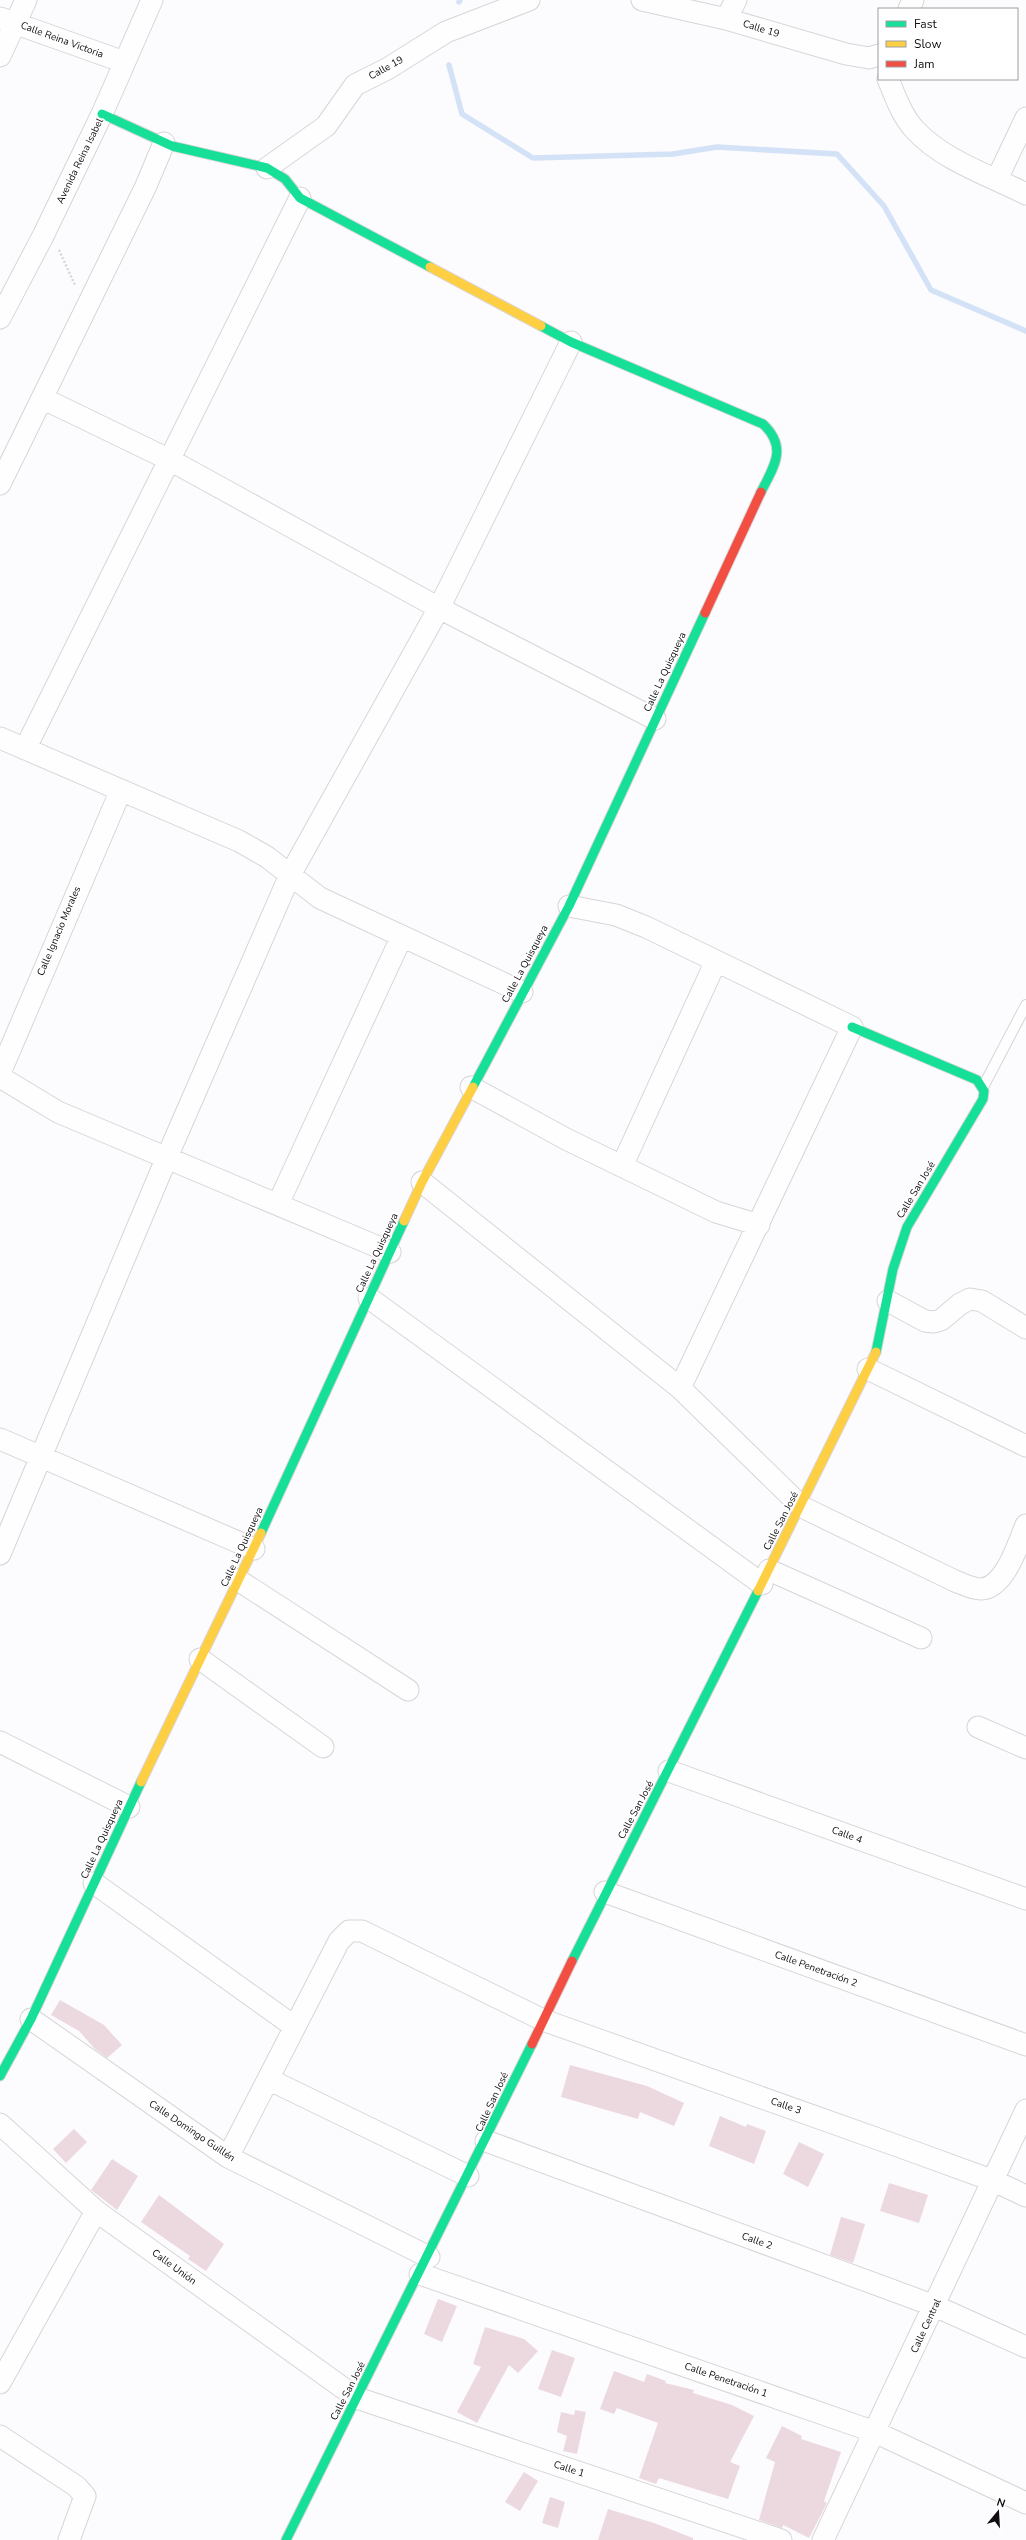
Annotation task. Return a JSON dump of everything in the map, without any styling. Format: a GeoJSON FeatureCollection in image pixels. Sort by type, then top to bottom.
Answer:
{"type":"FeatureCollection","features":[{"type":"Feature","properties":{"kind":"street"},"geometry":{"type":"LineString","coordinates":[[0,56],[8,20],[26,0]]}},
{"type":"Feature","properties":{"kind":"street","name":"Avenida Reina Isabel"},"geometry":{"type":"LineString","coordinates":[[0,318],[43,236],[102,114],[152,0]]}},
{"type":"Feature","properties":{"kind":"street","name":"Calle 19"},"geometry":{"type":"LineString","coordinates":[[267,168],[326,126],[355,85],[387,69],[446,32],[529,0]]}},
{"type":"Feature","properties":{"kind":"street","name":"Calle 19"},"geometry":{"type":"LineString","coordinates":[[642,0],[726,18],[846,54],[869,58],[878,54]]}},
{"type":"Feature","properties":{"kind":"street"},"geometry":{"type":"LineString","coordinates":[[726,18],[736,0]]}},
{"type":"Feature","properties":{"kind":"street","name":"Calle Reina Victoria"},"geometry":{"type":"LineString","coordinates":[[8,20],[124,62]]}},
{"type":"Feature","properties":{"kind":"street"},"geometry":{"type":"LineString","coordinates":[[888,80],[898,104],[916,130],[950,157],[1026,194]]}},
{"type":"Feature","properties":{"kind":"street"},"geometry":{"type":"LineString","coordinates":[[0,1554],[166,1156],[290,875],[439,608],[571,342],[300,198],[285,179],[267,168],[164,143],[102,114]]}},
{"type":"Feature","properties":{"kind":"street"},"geometry":{"type":"LineString","coordinates":[[997,179],[1026,118]]}},
{"type":"Feature","properties":{"kind":"street"},"geometry":{"type":"LineString","coordinates":[[0,484],[86,305],[145,188],[164,143]]}},
{"type":"Feature","properties":{"kind":"street"},"geometry":{"type":"LineString","coordinates":[[25,749],[300,198]]}},
{"type":"Feature","properties":{"kind":"street","name":"Calle La Quisqueya"},"geometry":{"type":"LineString","coordinates":[[0,2076],[30,2019],[129,1807],[254,1549],[422,1182],[471,1087],[569,906],[778,456],[777,442],[773,433],[763,424],[571,342]]}},
{"type":"Feature","properties":{"kind":"street"},"geometry":{"type":"LineString","coordinates":[[42,398],[170,460],[439,608],[655,719]]}},
{"type":"Feature","properties":{"kind":"street"},"geometry":{"type":"LineString","coordinates":[[0,738],[239,841],[268,857],[320,898],[522,992]]}},
{"type":"Feature","properties":{"kind":"street","name":"Calle Ignacio Morales"},"geometry":{"type":"LineString","coordinates":[[0,1073],[121,790]]}},
{"type":"Feature","properties":{"kind":"street"},"geometry":{"type":"LineString","coordinates":[[569,906],[616,915],[716,961],[852,1027],[977,1080],[983,1087]]}},
{"type":"Feature","properties":{"kind":"street"},"geometry":{"type":"LineString","coordinates":[[278,1204],[402,936]]}},
{"type":"Feature","properties":{"kind":"street"},"geometry":{"type":"LineString","coordinates":[[622,1166],[716,961]]}},
{"type":"Feature","properties":{"kind":"street"},"geometry":{"type":"LineString","coordinates":[[680,1388],[759,1225],[852,1027]]}},
{"type":"Feature","properties":{"kind":"street"},"geometry":{"type":"LineString","coordinates":[[0,1077],[58,1112],[166,1156],[390,1252]]}},
{"type":"Feature","properties":{"kind":"street"},"geometry":{"type":"LineString","coordinates":[[471,1087],[566,1139],[716,1212],[759,1225]]}},
{"type":"Feature","properties":{"kind":"street","name":"Calle San José"},"geometry":{"type":"LineString","coordinates":[[286,2540],[486,2141],[605,1892],[669,1771],[765,1577],[802,1507],[868,1370],[876,1353],[888,1301],[893,1269],[907,1227],[983,1099],[983,1087]]}},
{"type":"Feature","properties":{"kind":"street"},"geometry":{"type":"LineString","coordinates":[[422,1182],[680,1388],[802,1507],[954,1581],[982,1589],[991,1586],[1006,1570],[1026,1525]]}},
{"type":"Feature","properties":{"kind":"street"},"geometry":{"type":"LineString","coordinates":[[369,1298],[765,1577],[922,1638]]}},
{"type":"Feature","properties":{"kind":"street"},"geometry":{"type":"LineString","coordinates":[[888,1301],[925,1321],[934,1322],[942,1320],[960,1304],[970,1299],[982,1301],[1026,1328]]}},
{"type":"Feature","properties":{"kind":"street"},"geometry":{"type":"LineString","coordinates":[[868,1370],[1026,1446]]}},
{"type":"Feature","properties":{"kind":"street"},"geometry":{"type":"LineString","coordinates":[[0,1439],[40,1455],[254,1549]]}},
{"type":"Feature","properties":{"kind":"street"},"geometry":{"type":"LineString","coordinates":[[238,1580],[408,1690]]}},
{"type":"Feature","properties":{"kind":"street"},"geometry":{"type":"LineString","coordinates":[[200,1659],[323,1747]]}},
{"type":"Feature","properties":{"kind":"street"},"geometry":{"type":"LineString","coordinates":[[978,1727],[1026,1748]]}},
{"type":"Feature","properties":{"kind":"street"},"geometry":{"type":"LineString","coordinates":[[0,1742],[129,1807]]}},
{"type":"Feature","properties":{"kind":"street","name":"Calle 4"},"geometry":{"type":"LineString","coordinates":[[669,1771],[1026,1899]]}},
{"type":"Feature","properties":{"kind":"street"},"geometry":{"type":"LineString","coordinates":[[94,1883],[295,2027]]}},
{"type":"Feature","properties":{"kind":"street","name":"Calle Penetración 2"},"geometry":{"type":"LineString","coordinates":[[605,1892],[1026,2046]]}},
{"type":"Feature","properties":{"kind":"street","name":"Calle 3"},"geometry":{"type":"LineString","coordinates":[[228,2157],[339,1941],[349,1931],[362,1931],[543,2020],[994,2181],[1026,2196]]}},
{"type":"Feature","properties":{"kind":"street","name":"Calle Domingo Guillén"},"geometry":{"type":"LineString","coordinates":[[30,2019],[228,2157],[424,2265]]}},
{"type":"Feature","properties":{"kind":"street"},"geometry":{"type":"LineString","coordinates":[[268,2079],[468,2176]]}},
{"type":"Feature","properties":{"kind":"street","name":"Calle Central"},"geometry":{"type":"LineString","coordinates":[[823,2540],[936,2306],[1026,2110]]}},
{"type":"Feature","properties":{"kind":"street","name":"Calle Unión"},"geometry":{"type":"LineString","coordinates":[[0,2124],[96,2211],[357,2398]]}},
{"type":"Feature","properties":{"kind":"street","name":"Calle 2"},"geometry":{"type":"LineString","coordinates":[[486,2141],[936,2306],[1026,2347]]}},
{"type":"Feature","properties":{"kind":"street"},"geometry":{"type":"LineString","coordinates":[[0,2383],[96,2211]]}},
{"type":"Feature","properties":{"kind":"street","name":"Calle Penetración 1"},"geometry":{"type":"LineString","coordinates":[[424,2265],[875,2432],[1026,2502]]}},
{"type":"Feature","properties":{"kind":"street","name":"Calle 1"},"geometry":{"type":"LineString","coordinates":[[357,2398],[782,2540]]}},
{"type":"Feature","properties":{"kind":"street"},"geometry":{"type":"LineString","coordinates":[[0,2436],[76,2486],[85,2496],[69,2540]]}},
{"type":"Feature","properties":{"kind":"lane"},"geometry":{"type":"LineString","coordinates":[[983,1087],[1026,1005]]}},
{"type":"Feature","properties":{"kind":"path"},"geometry":{"type":"LineString","coordinates":[[43,236],[60,250],[69,275],[86,305]]}},
{"type":"Feature","properties":{"kind":"building"},"geometry":{"type":"Polygon","coordinates":[[[60,2000],[104,2025],[122,2045],[107,2058],[95,2049],[79,2031],[51,2015],[60,2000]]]}},
{"type":"Feature","properties":{"kind":"building"},"geometry":{"type":"Polygon","coordinates":[[[570,2065],[647,2086],[684,2103],[674,2126],[640,2112],[638,2119],[561,2097],[570,2065]]]}},
{"type":"Feature","properties":{"kind":"building"},"geometry":{"type":"Polygon","coordinates":[[[720,2116],[746,2127],[747,2124],[766,2131],[754,2164],[709,2146],[720,2116]]]}},
{"type":"Feature","properties":{"kind":"building"},"geometry":{"type":"Polygon","coordinates":[[[74,2129],[87,2142],[66,2163],[53,2149],[74,2129]]]}},
{"type":"Feature","properties":{"kind":"building"},"geometry":{"type":"Polygon","coordinates":[[[799,2142],[824,2154],[808,2187],[783,2174],[799,2142]]]}},
{"type":"Feature","properties":{"kind":"building"},"geometry":{"type":"Polygon","coordinates":[[[112,2159],[138,2176],[117,2210],[91,2190],[112,2159]]]}},
{"type":"Feature","properties":{"kind":"building"},"geometry":{"type":"Polygon","coordinates":[[[889,2183],[928,2195],[919,2223],[880,2211],[889,2183]]]}},
{"type":"Feature","properties":{"kind":"building"},"geometry":{"type":"Polygon","coordinates":[[[159,2195],[224,2244],[206,2271],[188,2259],[190,2256],[141,2222],[159,2195]]]}},
{"type":"Feature","properties":{"kind":"building"},"geometry":{"type":"Polygon","coordinates":[[[841,2217],[865,2224],[853,2263],[830,2255],[841,2217]]]}},
{"type":"Feature","properties":{"kind":"building"},"geometry":{"type":"Polygon","coordinates":[[[438,2299],[457,2306],[442,2342],[424,2334],[438,2299]]]}},
{"type":"Feature","properties":{"kind":"building"},"geometry":{"type":"Polygon","coordinates":[[[485,2327],[524,2339],[538,2351],[518,2373],[509,2365],[477,2423],[457,2412],[481,2367],[473,2364],[485,2327]]]}},
{"type":"Feature","properties":{"kind":"building"},"geometry":{"type":"Polygon","coordinates":[[[552,2350],[575,2358],[561,2397],[538,2389],[552,2350]]]}},
{"type":"Feature","properties":{"kind":"building"},"geometry":{"type":"Polygon","coordinates":[[[614,2371],[644,2382],[647,2374],[666,2381],[665,2383],[694,2390],[693,2393],[732,2405],[754,2416],[730,2462],[740,2466],[728,2499],[659,2478],[656,2484],[639,2478],[658,2423],[617,2408],[614,2414],[600,2409],[614,2371]]]}},
{"type":"Feature","properties":{"kind":"building"},"geometry":{"type":"Polygon","coordinates":[[[575,2410],[586,2412],[577,2454],[563,2451],[567,2436],[557,2432],[561,2412],[574,2415],[575,2410]]]}},
{"type":"Feature","properties":{"kind":"building"},"geometry":{"type":"Polygon","coordinates":[[[782,2426],[802,2436],[801,2439],[841,2452],[824,2501],[827,2503],[809,2538],[783,2525],[782,2528],[759,2520],[775,2462],[766,2458],[782,2426]]]}},
{"type":"Feature","properties":{"kind":"building"},"geometry":{"type":"Polygon","coordinates":[[[524,2472],[538,2481],[520,2511],[505,2502],[524,2472]]]}},
{"type":"Feature","properties":{"kind":"building"},"geometry":{"type":"Polygon","coordinates":[[[550,2497],[565,2502],[558,2528],[542,2523],[550,2497]]]}},
{"type":"Feature","properties":{"kind":"building"},"geometry":{"type":"Polygon","coordinates":[[[608,2509],[654,2523],[693,2538],[693,2540],[598,2540],[608,2509]]]}},
{"type":"Feature","properties":{"kind":"waterway"},"geometry":{"type":"LineString","coordinates":[[449,65],[462,114],[533,158],[673,154],[717,147],[837,154],[884,206],[931,290],[1026,331]]}},
{"type":"Feature","properties":{"kind":"traffic: fast"},"geometry":{"type":"LineString","coordinates":[[102,114],[172,146],[267,168],[285,179],[300,198],[430,267]]}},
{"type":"Feature","properties":{"kind":"traffic: fast"},"geometry":{"type":"LineString","coordinates":[[541,326],[571,342],[763,424],[771,433],[777,449],[774,465],[761,492]]}},
{"type":"Feature","properties":{"kind":"traffic: fast"},"geometry":{"type":"LineString","coordinates":[[473,1087],[569,906],[705,613]]}},
{"type":"Feature","properties":{"kind":"traffic: fast"},"geometry":{"type":"LineString","coordinates":[[852,1027],[977,1080],[984,1091],[983,1099],[907,1227],[893,1269],[876,1352]]}},
{"type":"Feature","properties":{"kind":"traffic: fast"},"geometry":{"type":"LineString","coordinates":[[261,1533],[404,1221]]}},
{"type":"Feature","properties":{"kind":"traffic: fast"},"geometry":{"type":"LineString","coordinates":[[572,1961],[758,1591]]}},
{"type":"Feature","properties":{"kind":"traffic: fast"},"geometry":{"type":"LineString","coordinates":[[0,2076],[31,2019],[141,1782]]}},
{"type":"Feature","properties":{"kind":"traffic: fast"},"geometry":{"type":"LineString","coordinates":[[286,2540],[532,2044]]}},
{"type":"Feature","properties":{"kind":"traffic: slow"},"geometry":{"type":"LineString","coordinates":[[430,267],[541,326]]}},
{"type":"Feature","properties":{"kind":"traffic: slow"},"geometry":{"type":"LineString","coordinates":[[404,1221],[422,1182],[473,1087]]}},
{"type":"Feature","properties":{"kind":"traffic: slow"},"geometry":{"type":"LineString","coordinates":[[758,1591],[876,1352]]}},
{"type":"Feature","properties":{"kind":"traffic: slow"},"geometry":{"type":"LineString","coordinates":[[141,1782],[261,1533]]}},
{"type":"Feature","properties":{"kind":"traffic: jam"},"geometry":{"type":"LineString","coordinates":[[705,613],[761,492]]}},
{"type":"Feature","properties":{"kind":"traffic: jam"},"geometry":{"type":"LineString","coordinates":[[532,2044],[572,1961]]}}]}
